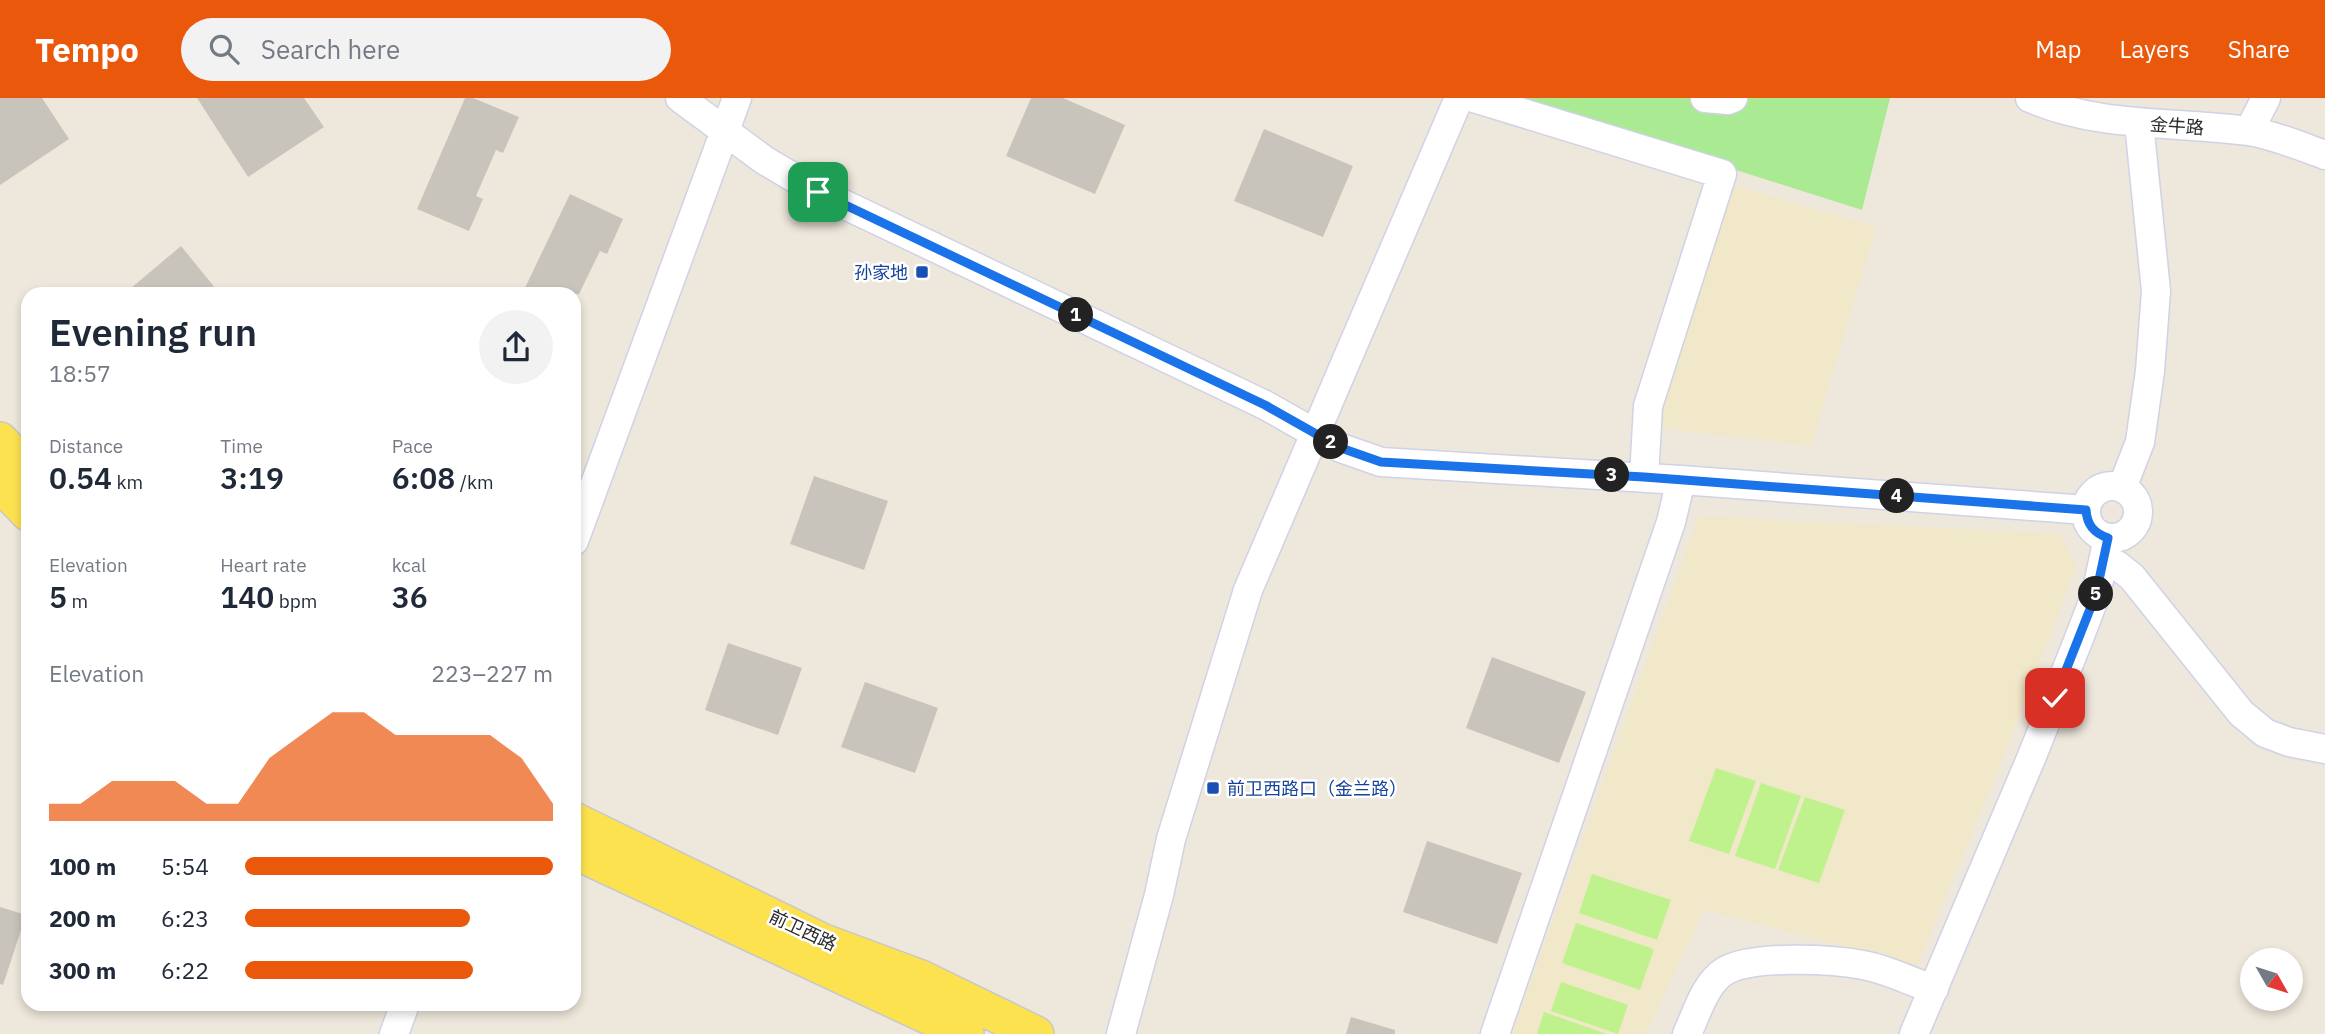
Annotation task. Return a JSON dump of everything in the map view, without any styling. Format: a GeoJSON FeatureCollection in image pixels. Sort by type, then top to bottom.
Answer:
{"type":"FeatureCollection","features":[{"type":"Feature","properties":{"kind":"main road"},"geometry":{"type":"LineString","coordinates":[[0,440],[21,462]]}},
{"type":"Feature","properties":{"kind":"main road"},"geometry":{"type":"LineString","coordinates":[[0,484],[21,506]]}},
{"type":"Feature","properties":{"kind":"main road","name":"前卫西路"},"geometry":{"type":"LineString","coordinates":[[581,823],[824,942],[921,978],[1036,1034]]}},
{"type":"Feature","properties":{"kind":"main road","name":"前卫西路"},"geometry":{"type":"LineString","coordinates":[[581,854],[967,1034]]}},
{"type":"Feature","properties":{"kind":"street"},"geometry":{"type":"LineString","coordinates":[[680,98],[764,160],[818,192],[1265,405],[1341,448],[1381,462],[1644,477],[2086,510]]}},
{"type":"Feature","properties":{"kind":"street"},"geometry":{"type":"LineString","coordinates":[[581,522],[737,98]]}},
{"type":"Feature","properties":{"kind":"street"},"geometry":{"type":"LineString","coordinates":[[1121,1034],[1159,895],[1171,839],[1248,590],[1460,98]]}},
{"type":"Feature","properties":{"kind":"street"},"geometry":{"type":"LineString","coordinates":[[1474,98],[1722,174],[1648,406],[1644,477]]}},
{"type":"Feature","properties":{"kind":"street"},"geometry":{"type":"LineString","coordinates":[[1705,98],[1733,98]]}},
{"type":"Feature","properties":{"kind":"street","name":"金牛路"},"geometry":{"type":"LineString","coordinates":[[2030,98],[2081,115],[2139,123],[2249,131],[2325,155]]}},
{"type":"Feature","properties":{"kind":"street"},"geometry":{"type":"LineString","coordinates":[[2249,131],[2266,98]]}},
{"type":"Feature","properties":{"kind":"street"},"geometry":{"type":"LineString","coordinates":[[2123,488],[2140,442],[2150,371],[2156,291],[2139,123]]}},
{"type":"Feature","properties":{"kind":"street"},"geometry":{"type":"LineString","coordinates":[[1495,1034],[1671,522],[1681,480]]}},
{"type":"Feature","properties":{"kind":"street"},"geometry":{"type":"LineString","coordinates":[[1914,1034],[2096,594],[2106,548],[2129,531],[2137,519],[2137,504],[2129,492],[2123,488],[2101,488],[2090,497],[2086,510],[2090,525],[2100,535],[2106,548],[2117,565],[2132,577],[2241,713],[2265,733],[2289,743],[2325,749]]}},
{"type":"Feature","properties":{"kind":"street"},"geometry":{"type":"LineString","coordinates":[[1687,1034],[1715,980],[1741,964],[1796,959],[1864,965],[1934,989]]}},
{"type":"Feature","properties":{"kind":"street"},"geometry":{"type":"LineString","coordinates":[[394,1034],[402,1011]]}},
{"type":"Feature","properties":{"kind":"shaded area"},"geometry":{"type":"Polygon","coordinates":[[[1729,184],[1876,227],[1811,446],[1659,428],[1663,403],[1729,184]]]}},
{"type":"Feature","properties":{"kind":"shaded area"},"geometry":{"type":"Polygon","coordinates":[[[1699,516],[2061,534],[2076,568],[2006,751],[1912,978],[1864,952],[1704,910],[1646,1034],[1512,1034],[1699,516]]]}},
{"type":"Feature","properties":{"kind":"green space"},"geometry":{"type":"Polygon","coordinates":[[[1510,98],[1890,98],[1862,210],[1510,98]]]}},
{"type":"Feature","properties":{"kind":"green space"},"geometry":{"type":"Polygon","coordinates":[[[1716,768],[1756,781],[1729,854],[1689,841],[1716,768]]]}},
{"type":"Feature","properties":{"kind":"green space"},"geometry":{"type":"Polygon","coordinates":[[[1761,783],[1801,796],[1775,869],[1735,856],[1761,783]]]}},
{"type":"Feature","properties":{"kind":"green space"},"geometry":{"type":"Polygon","coordinates":[[[1805,797],[1845,810],[1819,883],[1778,870],[1805,797]]]}},
{"type":"Feature","properties":{"kind":"green space"},"geometry":{"type":"Polygon","coordinates":[[[1592,874],[1671,900],[1657,940],[1579,913],[1592,874]]]}},
{"type":"Feature","properties":{"kind":"green space"},"geometry":{"type":"Polygon","coordinates":[[[1576,923],[1654,949],[1640,990],[1562,963],[1576,923]]]}},
{"type":"Feature","properties":{"kind":"green space"},"geometry":{"type":"Polygon","coordinates":[[[1561,982],[1628,1005],[1618,1034],[1551,1011],[1561,982]]]}},
{"type":"Feature","properties":{"kind":"green space"},"geometry":{"type":"Polygon","coordinates":[[[1544,1012],[1607,1034],[1537,1034],[1544,1012]]]}},
{"type":"Feature","properties":{"kind":"building"},"geometry":{"type":"Polygon","coordinates":[[[0,98],[42,98],[69,139],[0,185],[0,98]]]}},
{"type":"Feature","properties":{"kind":"building"},"geometry":{"type":"Polygon","coordinates":[[[197,98],[304,98],[324,127],[248,177],[197,98]]]}},
{"type":"Feature","properties":{"kind":"building"},"geometry":{"type":"Polygon","coordinates":[[[465,98],[473,98],[519,117],[503,153],[496,150],[476,196],[483,199],[469,231],[417,209],[465,98]]]}},
{"type":"Feature","properties":{"kind":"building"},"geometry":{"type":"Polygon","coordinates":[[[1031,98],[1063,98],[1125,125],[1095,194],[1006,156],[1031,98]]]}},
{"type":"Feature","properties":{"kind":"building"},"geometry":{"type":"Polygon","coordinates":[[[1264,129],[1353,166],[1323,237],[1234,201],[1264,129]]]}},
{"type":"Feature","properties":{"kind":"building"},"geometry":{"type":"Polygon","coordinates":[[[570,194],[623,219],[607,254],[600,251],[581,290],[581,287],[525,287],[570,194]]]}},
{"type":"Feature","properties":{"kind":"building"},"geometry":{"type":"Polygon","coordinates":[[[181,246],[214,287],[132,287],[181,246]]]}},
{"type":"Feature","properties":{"kind":"building"},"geometry":{"type":"Polygon","coordinates":[[[814,476],[888,501],[864,570],[790,544],[814,476]]]}},
{"type":"Feature","properties":{"kind":"building"},"geometry":{"type":"Polygon","coordinates":[[[728,643],[802,668],[778,735],[705,710],[728,643]]]}},
{"type":"Feature","properties":{"kind":"building"},"geometry":{"type":"Polygon","coordinates":[[[1492,657],[1586,692],[1559,763],[1466,728],[1492,657]]]}},
{"type":"Feature","properties":{"kind":"building"},"geometry":{"type":"Polygon","coordinates":[[[865,682],[938,708],[915,773],[841,747],[865,682]]]}},
{"type":"Feature","properties":{"kind":"building"},"geometry":{"type":"Polygon","coordinates":[[[1427,841],[1522,873],[1497,944],[1403,912],[1427,841]]]}},
{"type":"Feature","properties":{"kind":"building"},"geometry":{"type":"Polygon","coordinates":[[[0,907],[21,913],[21,930],[3,985],[0,984],[0,907]]]}},
{"type":"Feature","properties":{"kind":"building"},"geometry":{"type":"Polygon","coordinates":[[[1351,1017],[1395,1030],[1395,1034],[1346,1034],[1351,1017]]]}},
{"type":"Feature","properties":{"kind":"place","name":"孙家地"},"geometry":{"type":"Point","coordinates":[922,272]}},
{"type":"Feature","properties":{"kind":"place","name":"前卫西路口（金兰路）"},"geometry":{"type":"Point","coordinates":[1213,788]}},
{"type":"Feature","properties":{"kind":"route"},"geometry":{"type":"LineString","coordinates":[[818,192],[1265,405],[1341,448],[1381,462],[1644,477],[2086,510],[2086,518],[2094,531],[2108,538],[2096,594],[2055,698]]}}]}
